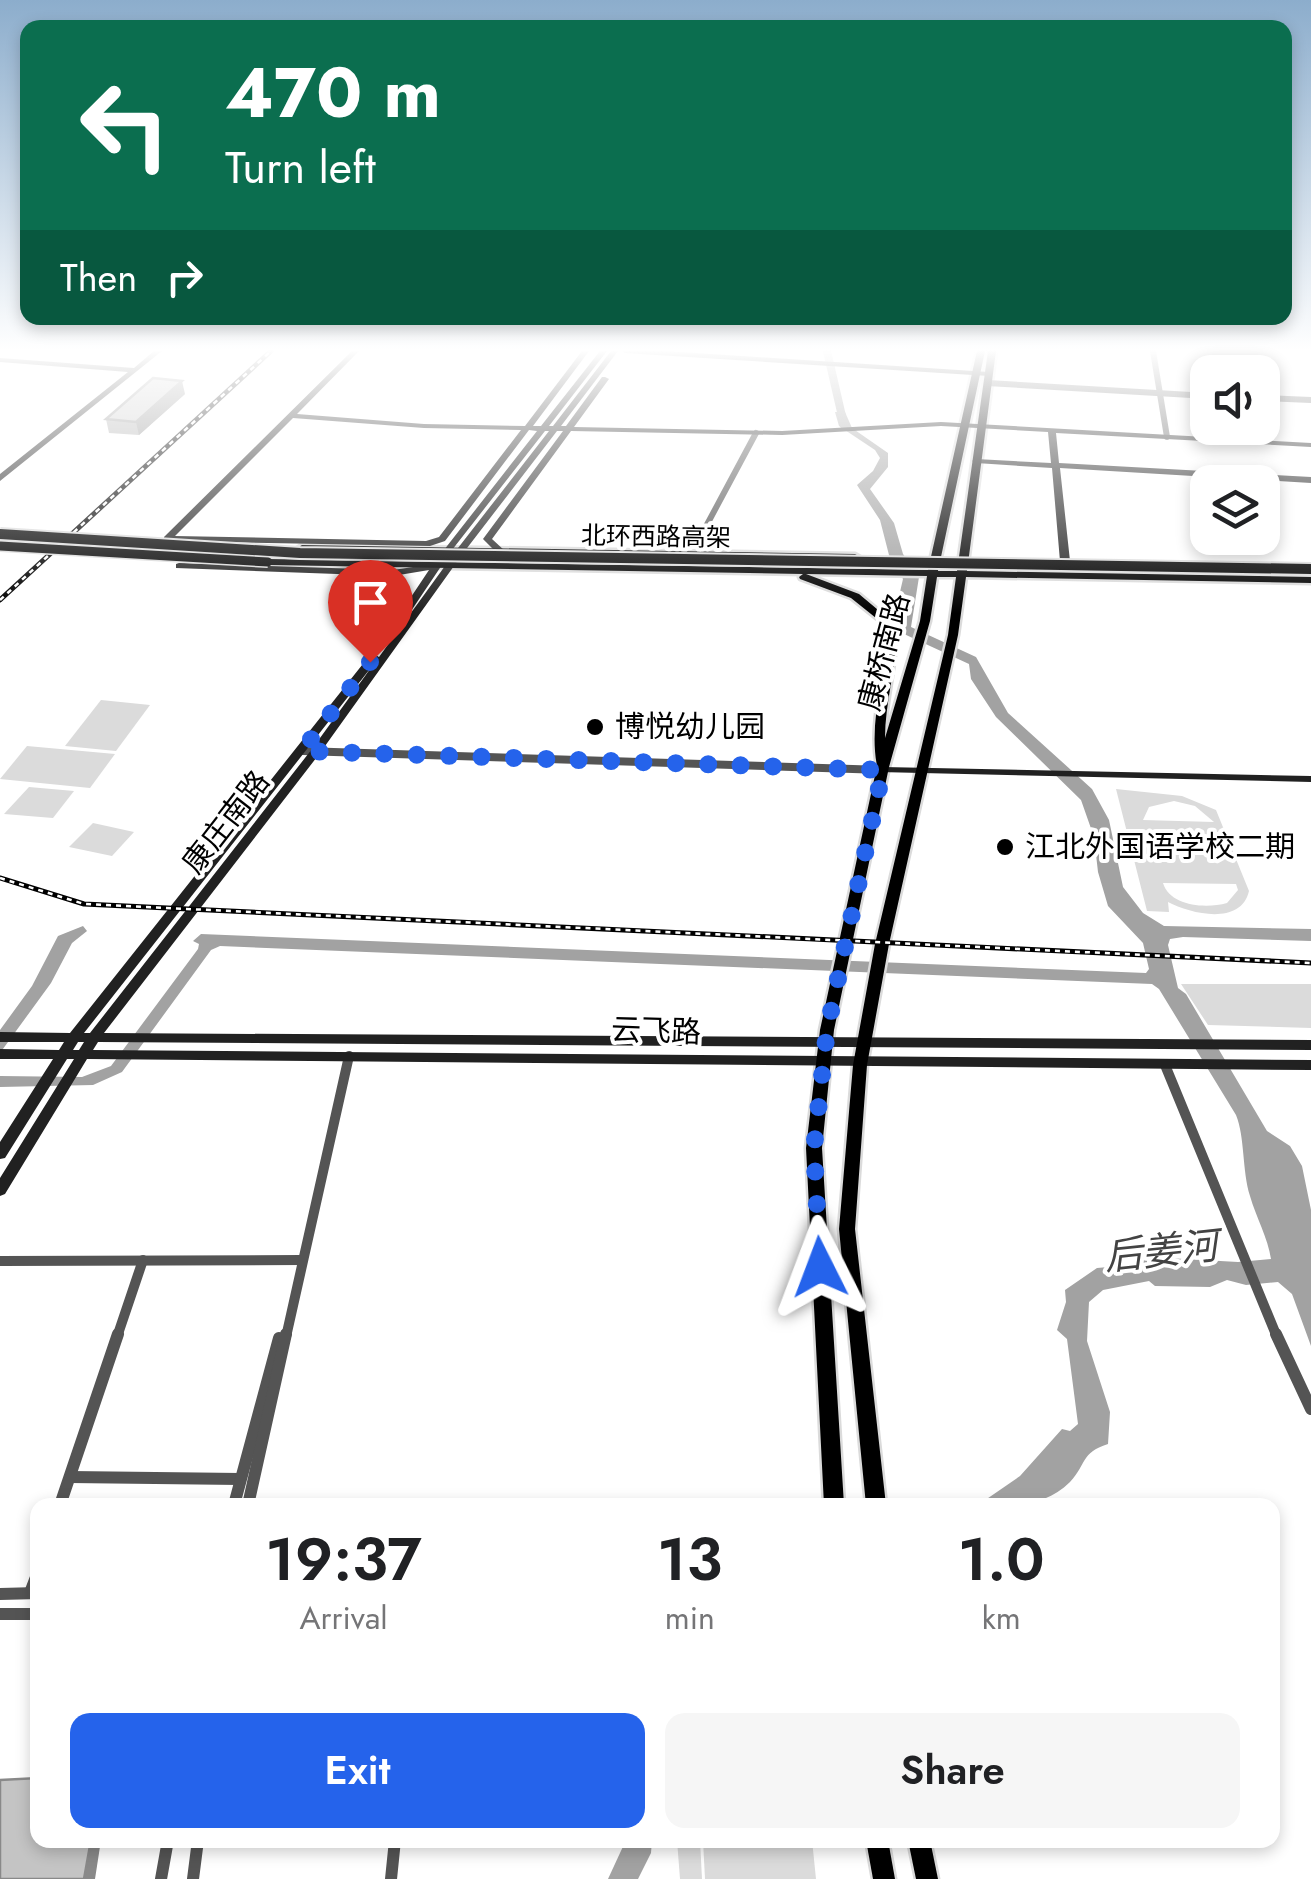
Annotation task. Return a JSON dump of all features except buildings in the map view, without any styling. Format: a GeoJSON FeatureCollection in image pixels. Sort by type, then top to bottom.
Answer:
{"type":"FeatureCollection","features":[{"type":"Feature","properties":{"kind":"highway","name":"北环西路高架"},"geometry":{"type":"LineString","coordinates":[[0,538],[324,558],[1311,572]]}},
{"type":"Feature","properties":{"kind":"main road","name":"康桥南路"},"geometry":{"type":"LineString","coordinates":[[834,1498],[814,1148],[826,1041],[883,769],[925,622],[928,558],[961,439]]}},
{"type":"Feature","properties":{"kind":"main road","name":"康桥南路"},"geometry":{"type":"LineString","coordinates":[[860,1065],[880,957],[954,635],[979,439]]}},
{"type":"Feature","properties":{"kind":"main road"},"geometry":{"type":"LineString","coordinates":[[0,538],[254,548],[445,544],[461,550],[1065,560],[1311,572]]}},
{"type":"Feature","properties":{"kind":"main road"},"geometry":{"type":"LineString","coordinates":[[0,538],[268,562],[928,574],[1311,572]]}},
{"type":"Feature","properties":{"kind":"main road"},"geometry":{"type":"LineString","coordinates":[[774,571],[816,580],[855,596],[890,625],[893,646],[879,726],[878,750],[883,769]]}},
{"type":"Feature","properties":{"kind":"main road"},"geometry":{"type":"LineString","coordinates":[[860,1065],[847,1229],[875,1498]]}},
{"type":"Feature","properties":{"kind":"main road"},"geometry":{"type":"LineString","coordinates":[[878,1848],[884,1879]]}},
{"type":"Feature","properties":{"kind":"main road"},"geometry":{"type":"LineString","coordinates":[[921,1848],[927,1879]]}},
{"type":"Feature","properties":{"kind":"street"},"geometry":{"type":"LineString","coordinates":[[0,478],[50,439]]}},
{"type":"Feature","properties":{"kind":"street"},"geometry":{"type":"LineString","coordinates":[[269,439],[167,539],[445,544],[517,439]]}},
{"type":"Feature","properties":{"kind":"street","name":"康庄南路"},"geometry":{"type":"LineString","coordinates":[[0,1190],[94,1037],[316,751],[444,566],[445,544],[546,439]]}},
{"type":"Feature","properties":{"kind":"street","name":"康庄南路"},"geometry":{"type":"LineString","coordinates":[[0,1154],[74,1037],[548,439]]}},
{"type":"Feature","properties":{"kind":"street"},"geometry":{"type":"LineString","coordinates":[[500,550],[487,539],[549,439]]}},
{"type":"Feature","properties":{"kind":"street"},"geometry":{"type":"LineString","coordinates":[[703,532],[752,439]]}},
{"type":"Feature","properties":{"kind":"street"},"geometry":{"type":"LineString","coordinates":[[1053,439],[1065,560]]}},
{"type":"Feature","properties":{"kind":"street"},"geometry":{"type":"LineString","coordinates":[[1193,439],[1311,446]]}},
{"type":"Feature","properties":{"kind":"street"},"geometry":{"type":"LineString","coordinates":[[976,461],[1311,480]]}},
{"type":"Feature","properties":{"kind":"street"},"geometry":{"type":"LineString","coordinates":[[180,566],[392,573],[444,566]]}},
{"type":"Feature","properties":{"kind":"street"},"geometry":{"type":"LineString","coordinates":[[302,751],[1311,779]]}},
{"type":"Feature","properties":{"kind":"street","name":"云飞路"},"geometry":{"type":"LineString","coordinates":[[8,1037],[1311,1044]]}},
{"type":"Feature","properties":{"kind":"street","name":"云飞路"},"geometry":{"type":"LineString","coordinates":[[5,1054],[614,1057],[860,1065],[1311,1065]]}},
{"type":"Feature","properties":{"kind":"street"},"geometry":{"type":"LineString","coordinates":[[250,1498],[349,1056]]}},
{"type":"Feature","properties":{"kind":"street"},"geometry":{"type":"LineString","coordinates":[[1172,1065],[1236,1236],[1311,1409]]}},
{"type":"Feature","properties":{"kind":"street"},"geometry":{"type":"LineString","coordinates":[[62,1498],[142,1260]]}},
{"type":"Feature","properties":{"kind":"street"},"geometry":{"type":"LineString","coordinates":[[0,1261],[302,1260]]}},
{"type":"Feature","properties":{"kind":"street"},"geometry":{"type":"LineString","coordinates":[[236,1498],[259,1402],[295,1288]]}},
{"type":"Feature","properties":{"kind":"street"},"geometry":{"type":"LineString","coordinates":[[70,1477],[240,1479]]}},
{"type":"Feature","properties":{"kind":"street"},"geometry":{"type":"LineString","coordinates":[[0,1594],[30,1594]]}},
{"type":"Feature","properties":{"kind":"street"},"geometry":{"type":"LineString","coordinates":[[0,1614],[30,1614]]}},
{"type":"Feature","properties":{"kind":"street"},"geometry":{"type":"LineString","coordinates":[[161,1879],[167,1848]]}},
{"type":"Feature","properties":{"kind":"street"},"geometry":{"type":"LineString","coordinates":[[193,1879],[197,1848]]}},
{"type":"Feature","properties":{"kind":"street"},"geometry":{"type":"LineString","coordinates":[[391,1879],[394,1848]]}},
{"type":"Feature","properties":{"kind":"shaded area"},"geometry":{"type":"Polygon","coordinates":[[[858,439],[867,439],[888,453],[888,467],[870,489],[894,523],[903,554],[919,577],[911,627],[976,657],[1008,713],[1092,789],[1109,820],[1123,887],[1143,913],[1164,926],[1311,929],[1311,941],[1183,937],[1170,939],[1168,945],[1178,988],[1186,994],[1267,1131],[1290,1146],[1302,1166],[1311,1210],[1311,1346],[1292,1294],[1278,1282],[1246,1285],[1227,1280],[1210,1287],[1155,1286],[1149,1281],[1103,1290],[1089,1302],[1087,1341],[1110,1412],[1108,1444],[1088,1455],[1070,1482],[1049,1497],[988,1498],[1020,1476],[1062,1429],[1070,1431],[1078,1424],[1067,1339],[1057,1330],[1066,1302],[1065,1290],[1097,1268],[1132,1265],[1149,1257],[1238,1262],[1271,1259],[1247,1186],[1236,1115],[1159,989],[1152,984],[220,946],[211,950],[122,1072],[93,1085],[0,1087],[0,1076],[82,1077],[111,1066],[198,949],[199,944],[193,941],[201,934],[1146,973],[1149,969],[1143,943],[1108,906],[1098,872],[1094,837],[1081,800],[996,717],[971,679],[969,664],[904,634],[893,622],[903,579],[889,555],[880,520],[857,485],[873,471],[880,458],[858,439]]]}},
{"type":"Feature","properties":{"kind":"shaded area"},"geometry":{"type":"Polygon","coordinates":[[[101,700],[150,705],[116,751],[65,746],[101,700]]]}},
{"type":"Feature","properties":{"kind":"shaded area"},"geometry":{"type":"Polygon","coordinates":[[[27,746],[115,754],[90,788],[0,779],[27,746]]]}},
{"type":"Feature","properties":{"kind":"shaded area"},"geometry":{"type":"Polygon","coordinates":[[[29,787],[74,791],[53,818],[4,814],[29,787]]]}},
{"type":"Feature","properties":{"kind":"shaded area"},"geometry":{"type":"Polygon","coordinates":[[[1116,789],[1182,796],[1216,810],[1249,891],[1244,902],[1226,913],[1202,913],[1168,902],[1169,912],[1147,911],[1116,789]],[[1174,801],[1149,807],[1143,820],[1214,822],[1195,806],[1174,801]],[[1163,883],[1181,901],[1209,906],[1227,903],[1238,890],[1236,884],[1163,883]]]}},
{"type":"Feature","properties":{"kind":"shaded area"},"geometry":{"type":"Polygon","coordinates":[[[93,823],[134,832],[112,856],[69,847],[93,823]]]}},
{"type":"Feature","properties":{"kind":"shaded area"},"geometry":{"type":"Polygon","coordinates":[[[83,926],[87,931],[72,943],[51,983],[0,1053],[0,1030],[32,986],[58,936],[83,926]]]}},
{"type":"Feature","properties":{"kind":"shaded area"},"geometry":{"type":"Polygon","coordinates":[[[1181,984],[1311,984],[1311,1028],[1208,1025],[1181,984]]]}},
{"type":"Feature","properties":{"kind":"shaded area"},"geometry":{"type":"Polygon","coordinates":[[[622,1848],[651,1848],[638,1879],[608,1879],[622,1848]]]}},
{"type":"Feature","properties":{"kind":"shaded area"},"geometry":{"type":"Polygon","coordinates":[[[678,1848],[700,1848],[702,1879],[680,1879],[678,1848]]]}},
{"type":"Feature","properties":{"kind":"shaded area"},"geometry":{"type":"Polygon","coordinates":[[[703,1848],[813,1848],[816,1879],[705,1879],[703,1848]]]}},
{"type":"Feature","properties":{"kind":"railway"},"geometry":{"type":"LineString","coordinates":[[0,600],[176,439]]}},
{"type":"Feature","properties":{"kind":"railway"},"geometry":{"type":"LineString","coordinates":[[0,878],[84,904],[1311,963]]}},
{"type":"Feature","properties":{"kind":"place","name":"博悦幼儿园"},"geometry":{"type":"Point","coordinates":[595,727]}},
{"type":"Feature","properties":{"kind":"place","name":"江北外国语学校二期"},"geometry":{"type":"Point","coordinates":[1005,847]}},
{"type":"Feature","properties":{"kind":"route"},"geometry":{"type":"LineString","coordinates":[[370,662],[302,751],[883,770],[827,1030],[814,1148],[820,1267]]}},
{"type":"Feature","properties":{"kind":"water label","name":"后姜河"},"geometry":{"type":"Point","coordinates":[1161,1251]}}]}
